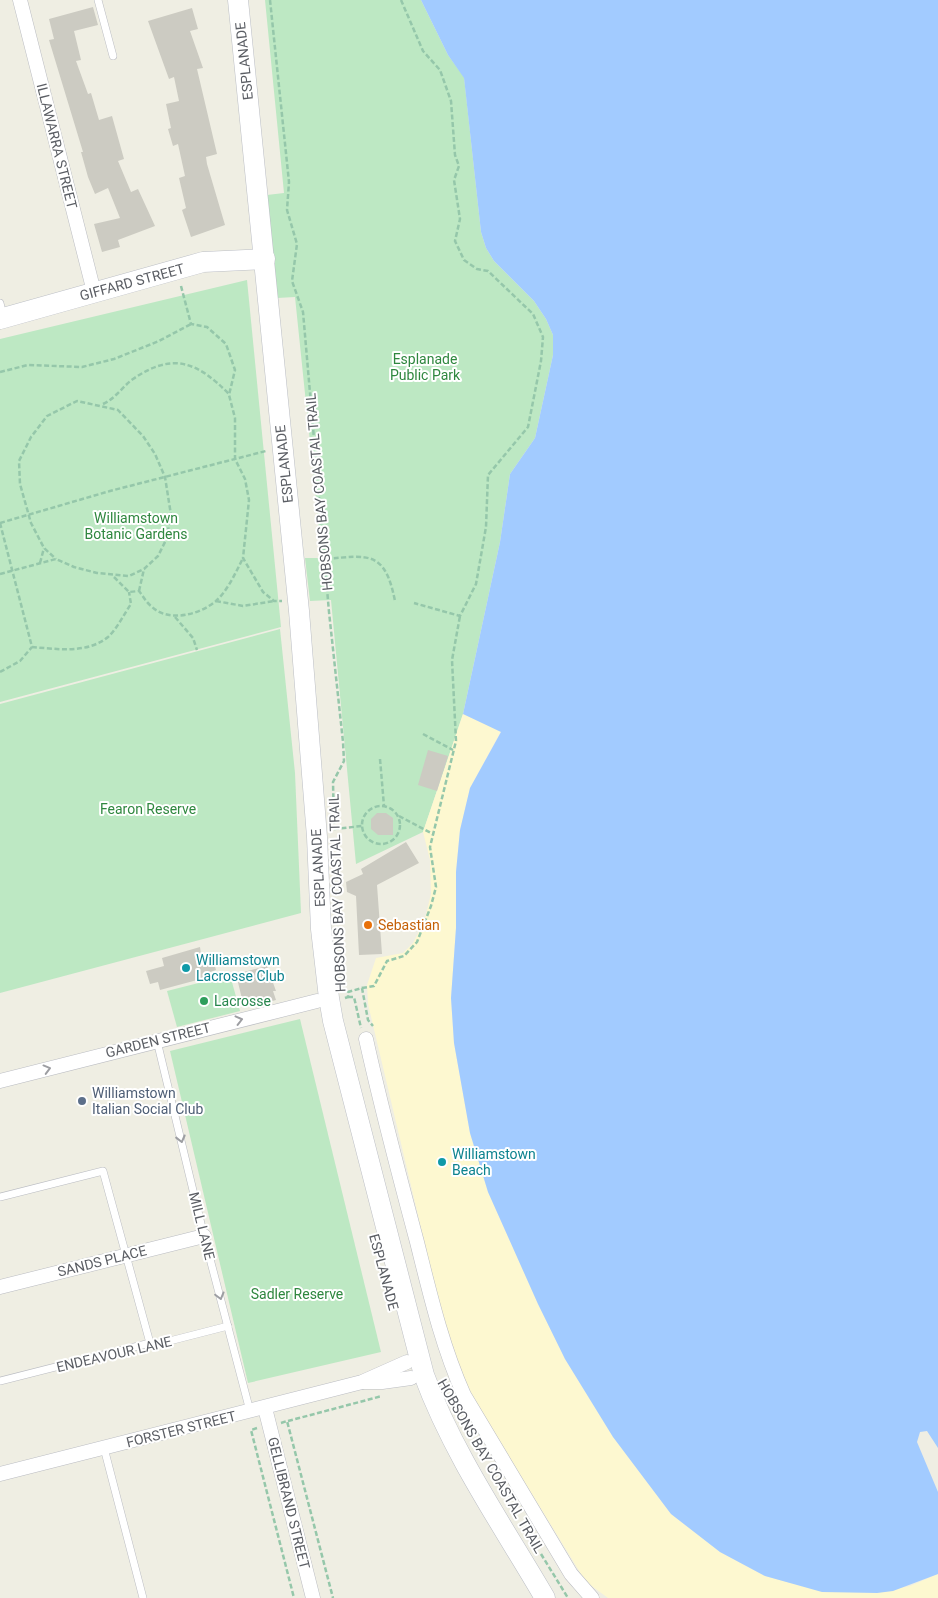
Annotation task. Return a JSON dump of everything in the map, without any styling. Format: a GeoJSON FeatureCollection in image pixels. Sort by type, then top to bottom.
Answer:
{"type":"FeatureCollection","features":[{"type":"Feature","properties":{"kind":"street","name":"ILLAWARRA STREET"},"geometry":{"type":"LineString","coordinates":[[20,0],[94,292]]}},
{"type":"Feature","properties":{"kind":"street","name":"ESPLANADE"},"geometry":{"type":"LineString","coordinates":[[238,0],[298,603],[317,837],[321,929],[334,999],[326,1046],[420,1398],[462,1455],[545,1598]]}},
{"type":"Feature","properties":{"kind":"street","name":"GIFFARD STREET"},"geometry":{"type":"LineString","coordinates":[[1,313],[94,292],[214,260],[265,259]]}},
{"type":"Feature","properties":{"kind":"street","name":"GARDEN STREET"},"geometry":{"type":"LineString","coordinates":[[0,1081],[157,1040],[334,999]]}},
{"type":"Feature","properties":{"kind":"street","name":"HOBSONS BAY COASTAL TRAIL"},"geometry":{"type":"LineString","coordinates":[[366,1039],[420,1256],[453,1370],[464,1395],[571,1574],[592,1598]]}},
{"type":"Feature","properties":{"kind":"street","name":"SANDS PLACE"},"geometry":{"type":"LineString","coordinates":[[0,1287],[204,1236]]}},
{"type":"Feature","properties":{"kind":"street","name":"FORSTER STREET"},"geometry":{"type":"LineString","coordinates":[[0,1474],[258,1410],[362,1382],[382,1382],[412,1367]]}},
{"type":"Feature","properties":{"kind":"street","name":"GELLIBRAND STREET"},"geometry":{"type":"LineString","coordinates":[[258,1410],[313,1598]]}},
{"type":"Feature","properties":{"kind":"lane"},"geometry":{"type":"LineString","coordinates":[[98,0],[113,56]]}},
{"type":"Feature","properties":{"kind":"lane","name":"MILL LANE"},"geometry":{"type":"LineString","coordinates":[[157,1040],[204,1236],[228,1326],[258,1410]]}},
{"type":"Feature","properties":{"kind":"lane"},"geometry":{"type":"LineString","coordinates":[[0,1197],[103,1171],[150,1343]]}},
{"type":"Feature","properties":{"kind":"lane","name":"ENDEAVOUR LANE"},"geometry":{"type":"LineString","coordinates":[[0,1381],[150,1343],[154,1345],[228,1326]]}},
{"type":"Feature","properties":{"kind":"lane"},"geometry":{"type":"LineString","coordinates":[[104,1448],[143,1598]]}},
{"type":"Feature","properties":{"kind":"path","name":"HOBSONS BAY COASTAL TRAIL"},"geometry":{"type":"LineString","coordinates":[[270,0],[289,182],[287,210],[297,244],[292,281],[303,312],[326,559],[329,612],[343,742],[344,761],[332,782],[335,839]]}},
{"type":"Feature","properties":{"kind":"path"},"geometry":{"type":"LineString","coordinates":[[334,999],[348,992],[374,986],[387,962],[404,956],[417,942],[425,925],[436,887],[430,847],[456,741],[452,660],[460,616],[476,584],[486,527],[488,475],[528,427],[541,362],[543,337],[533,314],[488,271],[477,269],[464,260],[455,241],[460,219],[454,180],[459,166],[455,155],[451,101],[440,70],[423,51],[400,0]]}},
{"type":"Feature","properties":{"kind":"path"},"geometry":{"type":"LineString","coordinates":[[177,271],[191,324]]}},
{"type":"Feature","properties":{"kind":"path"},"geometry":{"type":"LineString","coordinates":[[0,372],[28,366],[82,367],[114,359],[191,324],[206,327],[226,344],[235,370],[229,395],[234,418],[235,459],[245,479],[249,500],[243,558],[230,582],[216,601],[195,614],[175,617]]}},
{"type":"Feature","properties":{"kind":"path"},"geometry":{"type":"LineString","coordinates":[[102,405],[113,400],[132,380],[148,371],[156,367],[182,362],[209,374],[229,395]]}},
{"type":"Feature","properties":{"kind":"path"},"geometry":{"type":"LineString","coordinates":[[77,401],[118,410],[133,423],[155,454],[165,477],[171,515],[167,534],[158,556],[144,569],[129,576],[112,576],[74,567],[56,559],[44,548],[28,515],[20,484],[19,461],[31,437],[47,416],[77,401]]}},
{"type":"Feature","properties":{"kind":"path"},"geometry":{"type":"LineString","coordinates":[[32,647],[0,523],[282,446]]}},
{"type":"Feature","properties":{"kind":"path"},"geometry":{"type":"LineString","coordinates":[[40,562],[44,548]]}},
{"type":"Feature","properties":{"kind":"path"},"geometry":{"type":"LineString","coordinates":[[326,559],[362,556],[375,559],[391,578],[396,601]]}},
{"type":"Feature","properties":{"kind":"path"},"geometry":{"type":"LineString","coordinates":[[243,558],[263,592],[274,601]]}},
{"type":"Feature","properties":{"kind":"path"},"geometry":{"type":"LineString","coordinates":[[0,574],[56,559]]}},
{"type":"Feature","properties":{"kind":"path"},"geometry":{"type":"LineString","coordinates":[[139,591],[144,569]]}},
{"type":"Feature","properties":{"kind":"path"},"geometry":{"type":"LineString","coordinates":[[32,647],[71,650],[91,646],[109,636],[131,604],[129,592],[112,576]]}},
{"type":"Feature","properties":{"kind":"path"},"geometry":{"type":"LineString","coordinates":[[129,592],[139,591]]}},
{"type":"Feature","properties":{"kind":"path"},"geometry":{"type":"LineString","coordinates":[[139,591],[152,608],[175,617],[193,638],[197,650]]}},
{"type":"Feature","properties":{"kind":"path"},"geometry":{"type":"LineString","coordinates":[[216,601],[243,606],[274,601],[298,603]]}},
{"type":"Feature","properties":{"kind":"path"},"geometry":{"type":"LineString","coordinates":[[414,604],[460,616]]}},
{"type":"Feature","properties":{"kind":"path"},"geometry":{"type":"LineString","coordinates":[[0,672],[20,662],[32,647]]}},
{"type":"Feature","properties":{"kind":"path"},"geometry":{"type":"LineString","coordinates":[[423,734],[453,750]]}},
{"type":"Feature","properties":{"kind":"path"},"geometry":{"type":"LineString","coordinates":[[380,759],[384,806]]}},
{"type":"Feature","properties":{"kind":"path"},"geometry":{"type":"LineString","coordinates":[[398,816],[400,823],[398,834],[385,843],[379,844],[368,839],[362,826],[364,815],[370,809],[384,806],[398,816],[433,834]]}},
{"type":"Feature","properties":{"kind":"path"},"geometry":{"type":"LineString","coordinates":[[334,829],[362,826]]}},
{"type":"Feature","properties":{"kind":"path"},"geometry":{"type":"LineString","coordinates":[[362,988],[368,1020],[373,1026]]}},
{"type":"Feature","properties":{"kind":"path"},"geometry":{"type":"LineString","coordinates":[[334,999],[354,997],[361,1028],[366,1039]]}},
{"type":"Feature","properties":{"kind":"path"},"geometry":{"type":"LineString","coordinates":[[287,1421],[383,1396]]}},
{"type":"Feature","properties":{"kind":"path","name":"HOBSONS BAY COASTAL TRAIL"},"geometry":{"type":"LineString","coordinates":[[536,1546],[568,1598]]}},
{"type":"Feature","properties":{"kind":"green space","name":"Esplanade Public Park"},"geometry":{"type":"Polygon","coordinates":[[[265,0],[421,0],[448,55],[464,77],[481,232],[486,248],[494,261],[534,301],[546,319],[553,335],[553,355],[535,438],[510,474],[500,542],[463,714],[423,832],[356,864],[331,600],[310,601],[305,558],[322,558],[295,297],[277,298],[267,195],[284,193],[265,0]]]}},
{"type":"Feature","properties":{"kind":"green space","name":"Williamstown Botanic Gardens"},"geometry":{"type":"Polygon","coordinates":[[[247,280],[281,627],[0,702],[0,339],[247,280]]]}},
{"type":"Feature","properties":{"kind":"green space","name":"Fearon Reserve"},"geometry":{"type":"Polygon","coordinates":[[[280,629],[295,773],[301,913],[0,993],[0,704],[280,629]]]}},
{"type":"Feature","properties":{"kind":"green space","name":"Lacrosse"},"geometry":{"type":"Polygon","coordinates":[[[230,975],[240,1011],[177,1027],[167,991],[230,975]]]}},
{"type":"Feature","properties":{"kind":"green space","name":"Sadler Reserve"},"geometry":{"type":"Polygon","coordinates":[[[300,1019],[381,1352],[248,1383],[170,1051],[300,1019]]]}},
{"type":"Feature","properties":{"kind":"sand","name":"Williamstown Beach"},"geometry":{"type":"Polygon","coordinates":[[[463,714],[501,731],[470,788],[460,830],[456,872],[456,928],[451,998],[454,1043],[470,1133],[488,1192],[565,1359],[613,1437],[671,1514],[720,1552],[765,1576],[791,1583],[877,1593],[910,1586],[938,1574],[938,1598],[608,1598],[589,1584],[581,1574],[470,1393],[444,1325],[368,1004],[367,985],[376,958],[403,953],[413,943],[424,922],[431,894],[430,860],[423,832],[463,714]]]}},
{"type":"Feature","properties":{"kind":"water"},"geometry":{"type":"Polygon","coordinates":[[[421,0],[938,0],[938,1448],[927,1431],[920,1432],[917,1442],[938,1492],[938,1574],[893,1591],[877,1593],[822,1592],[765,1576],[720,1552],[671,1514],[613,1437],[565,1359],[488,1192],[470,1133],[454,1043],[451,998],[456,928],[456,872],[460,830],[470,788],[501,732],[463,714],[500,542],[510,474],[535,438],[553,355],[553,335],[546,319],[534,301],[494,261],[486,248],[481,232],[464,78],[448,55],[421,0]]]}},
{"type":"Feature","properties":{"kind":"building"},"geometry":{"type":"Polygon","coordinates":[[[93,7],[98,25],[74,31],[81,60],[76,61],[88,94],[91,93],[99,120],[112,116],[124,159],[118,161],[131,192],[138,189],[155,226],[118,240],[120,247],[102,252],[94,224],[120,218],[108,188],[95,194],[88,177],[81,152],[83,152],[49,40],[54,39],[49,19],[93,7]]]}},
{"type":"Feature","properties":{"kind":"building"},"geometry":{"type":"Polygon","coordinates":[[[192,8],[198,29],[190,31],[203,68],[197,69],[217,154],[206,157],[207,164],[225,225],[191,237],[182,210],[186,208],[179,178],[185,176],[178,144],[173,146],[168,129],[171,128],[166,104],[179,101],[174,77],[169,79],[148,21],[192,8]]]}},
{"type":"Feature","properties":{"kind":"building"},"geometry":{"type":"Polygon","coordinates":[[[428,750],[448,756],[437,791],[418,785],[428,750]]]}},
{"type":"Feature","properties":{"kind":"building"},"geometry":{"type":"Polygon","coordinates":[[[377,813],[386,813],[393,818],[393,835],[378,835],[371,829],[371,819],[377,813]]]}},
{"type":"Feature","properties":{"kind":"building"},"geometry":{"type":"Polygon","coordinates":[[[406,842],[419,863],[377,885],[382,954],[359,955],[356,896],[347,892],[346,882],[363,874],[361,869],[406,842]]]}},
{"type":"Feature","properties":{"kind":"building","name":"Williamstown Lacrosse Club"},"geometry":{"type":"Polygon","coordinates":[[[200,947],[201,954],[211,952],[216,970],[210,972],[212,976],[160,990],[158,982],[150,984],[146,971],[164,966],[162,958],[200,947]]]}},
{"type":"Feature","properties":{"kind":"building"},"geometry":{"type":"Polygon","coordinates":[[[267,966],[276,991],[273,991],[276,1000],[254,1006],[252,997],[242,999],[236,974],[267,966]]]}},
{"type":"Feature","properties":{"kind":"place","name":"Sebastian"},"geometry":{"type":"Point","coordinates":[368,925]}},
{"type":"Feature","properties":{"kind":"place","name":"Williamstown Lacrosse Club"},"geometry":{"type":"Point","coordinates":[186,968]}},
{"type":"Feature","properties":{"kind":"place","name":"Lacrosse"},"geometry":{"type":"Point","coordinates":[204,1001]}},
{"type":"Feature","properties":{"kind":"place","name":"Williamstown Italian Social Club"},"geometry":{"type":"Point","coordinates":[82,1101]}},
{"type":"Feature","properties":{"kind":"place","name":"Williamstown Beach"},"geometry":{"type":"Point","coordinates":[442,1162]}}]}
